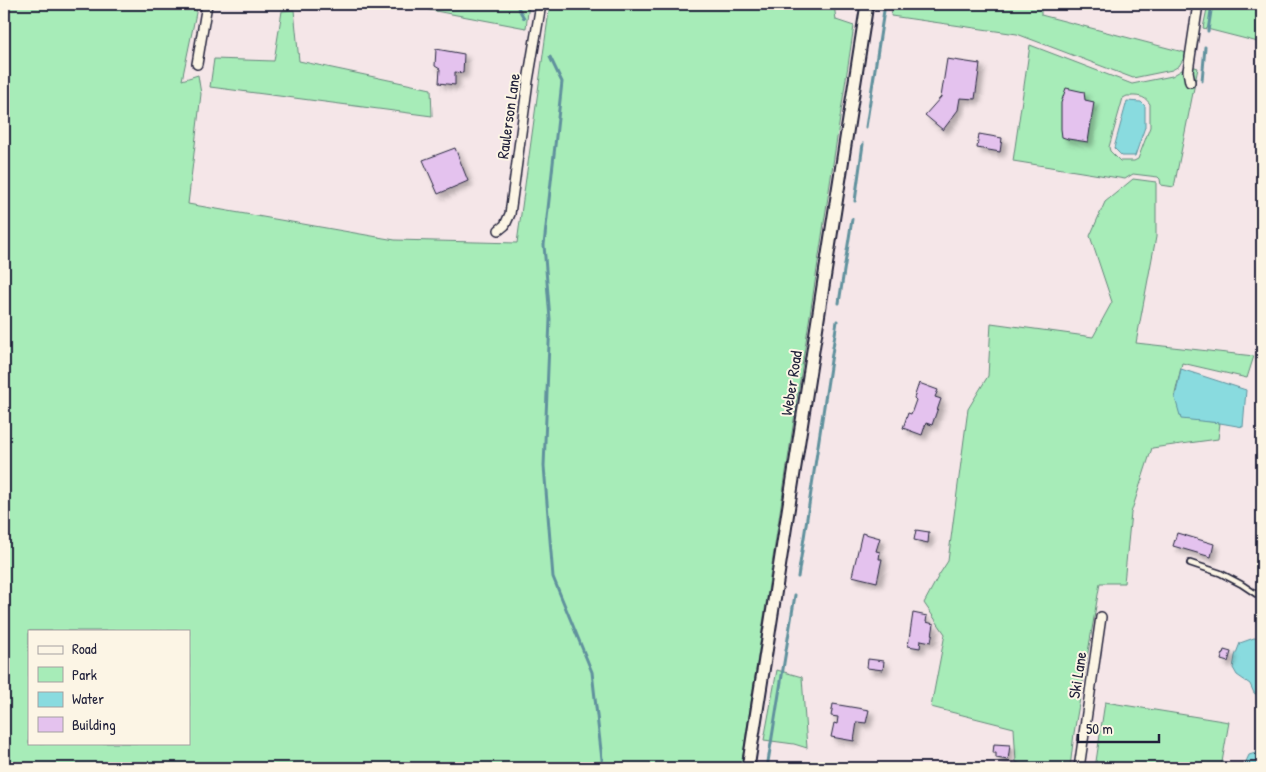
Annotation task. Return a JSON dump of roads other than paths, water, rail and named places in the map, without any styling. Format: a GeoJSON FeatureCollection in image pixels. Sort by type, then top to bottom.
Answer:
{"type":"FeatureCollection","features":[{"type":"Feature","properties":{"kind":"street"},"geometry":{"type":"LineString","coordinates":[[198,64],[207,4]]}},
{"type":"Feature","properties":{"kind":"street","name":"Raulerson Lane"},"geometry":{"type":"LineString","coordinates":[[499,230],[505,225],[510,214],[540,4]]}},
{"type":"Feature","properties":{"kind":"street","name":"Weber Road"},"geometry":{"type":"LineString","coordinates":[[748,768],[867,4]]}},
{"type":"Feature","properties":{"kind":"street"},"geometry":{"type":"LineString","coordinates":[[1190,82],[1188,71],[1198,4]]}},
{"type":"Feature","properties":{"kind":"street","name":"Ski Lane"},"geometry":{"type":"LineString","coordinates":[[1079,768],[1101,617]]}},
{"type":"Feature","properties":{"kind":"lane"},"geometry":{"type":"LineString","coordinates":[[1190,563],[1220,573],[1262,598]]}},
{"type":"Feature","properties":{"kind":"water"},"geometry":{"type":"Polygon","coordinates":[[[1127,101],[1141,102],[1145,106],[1145,127],[1135,156],[1122,156],[1114,148],[1127,101]]]}},
{"type":"Feature","properties":{"kind":"water"},"geometry":{"type":"Polygon","coordinates":[[[1181,369],[1246,390],[1243,427],[1181,419],[1175,398],[1181,369]]]}},
{"type":"Feature","properties":{"kind":"water"},"geometry":{"type":"Polygon","coordinates":[[[1254,638],[1262,639],[1262,697],[1254,693],[1250,684],[1237,675],[1233,668],[1240,643],[1254,638]]]}},
{"type":"Feature","properties":{"kind":"water"},"geometry":{"type":"Polygon","coordinates":[[[1262,751],[1262,768],[1243,768],[1249,755],[1262,751]]]}},
{"type":"Feature","properties":{"kind":"waterway"},"geometry":{"type":"LineString","coordinates":[[516,4],[524,18]]}},
{"type":"Feature","properties":{"kind":"waterway"},"geometry":{"type":"LineString","coordinates":[[866,127],[885,4]]}},
{"type":"Feature","properties":{"kind":"waterway"},"geometry":{"type":"LineString","coordinates":[[1208,31],[1212,4]]}},
{"type":"Feature","properties":{"kind":"waterway"},"geometry":{"type":"LineString","coordinates":[[1202,81],[1205,47]]}},
{"type":"Feature","properties":{"kind":"waterway"},"geometry":{"type":"LineString","coordinates":[[550,57],[562,82],[544,245],[550,319],[544,466],[553,577],[592,672],[603,768]]}},
{"type":"Feature","properties":{"kind":"waterway"},"geometry":{"type":"LineString","coordinates":[[855,201],[863,144]]}},
{"type":"Feature","properties":{"kind":"waterway"},"geometry":{"type":"LineString","coordinates":[[839,303],[852,219]]}},
{"type":"Feature","properties":{"kind":"waterway"},"geometry":{"type":"LineString","coordinates":[[798,577],[837,321]]}},
{"type":"Feature","properties":{"kind":"waterway"},"geometry":{"type":"LineString","coordinates":[[767,768],[795,595]]}}]}
